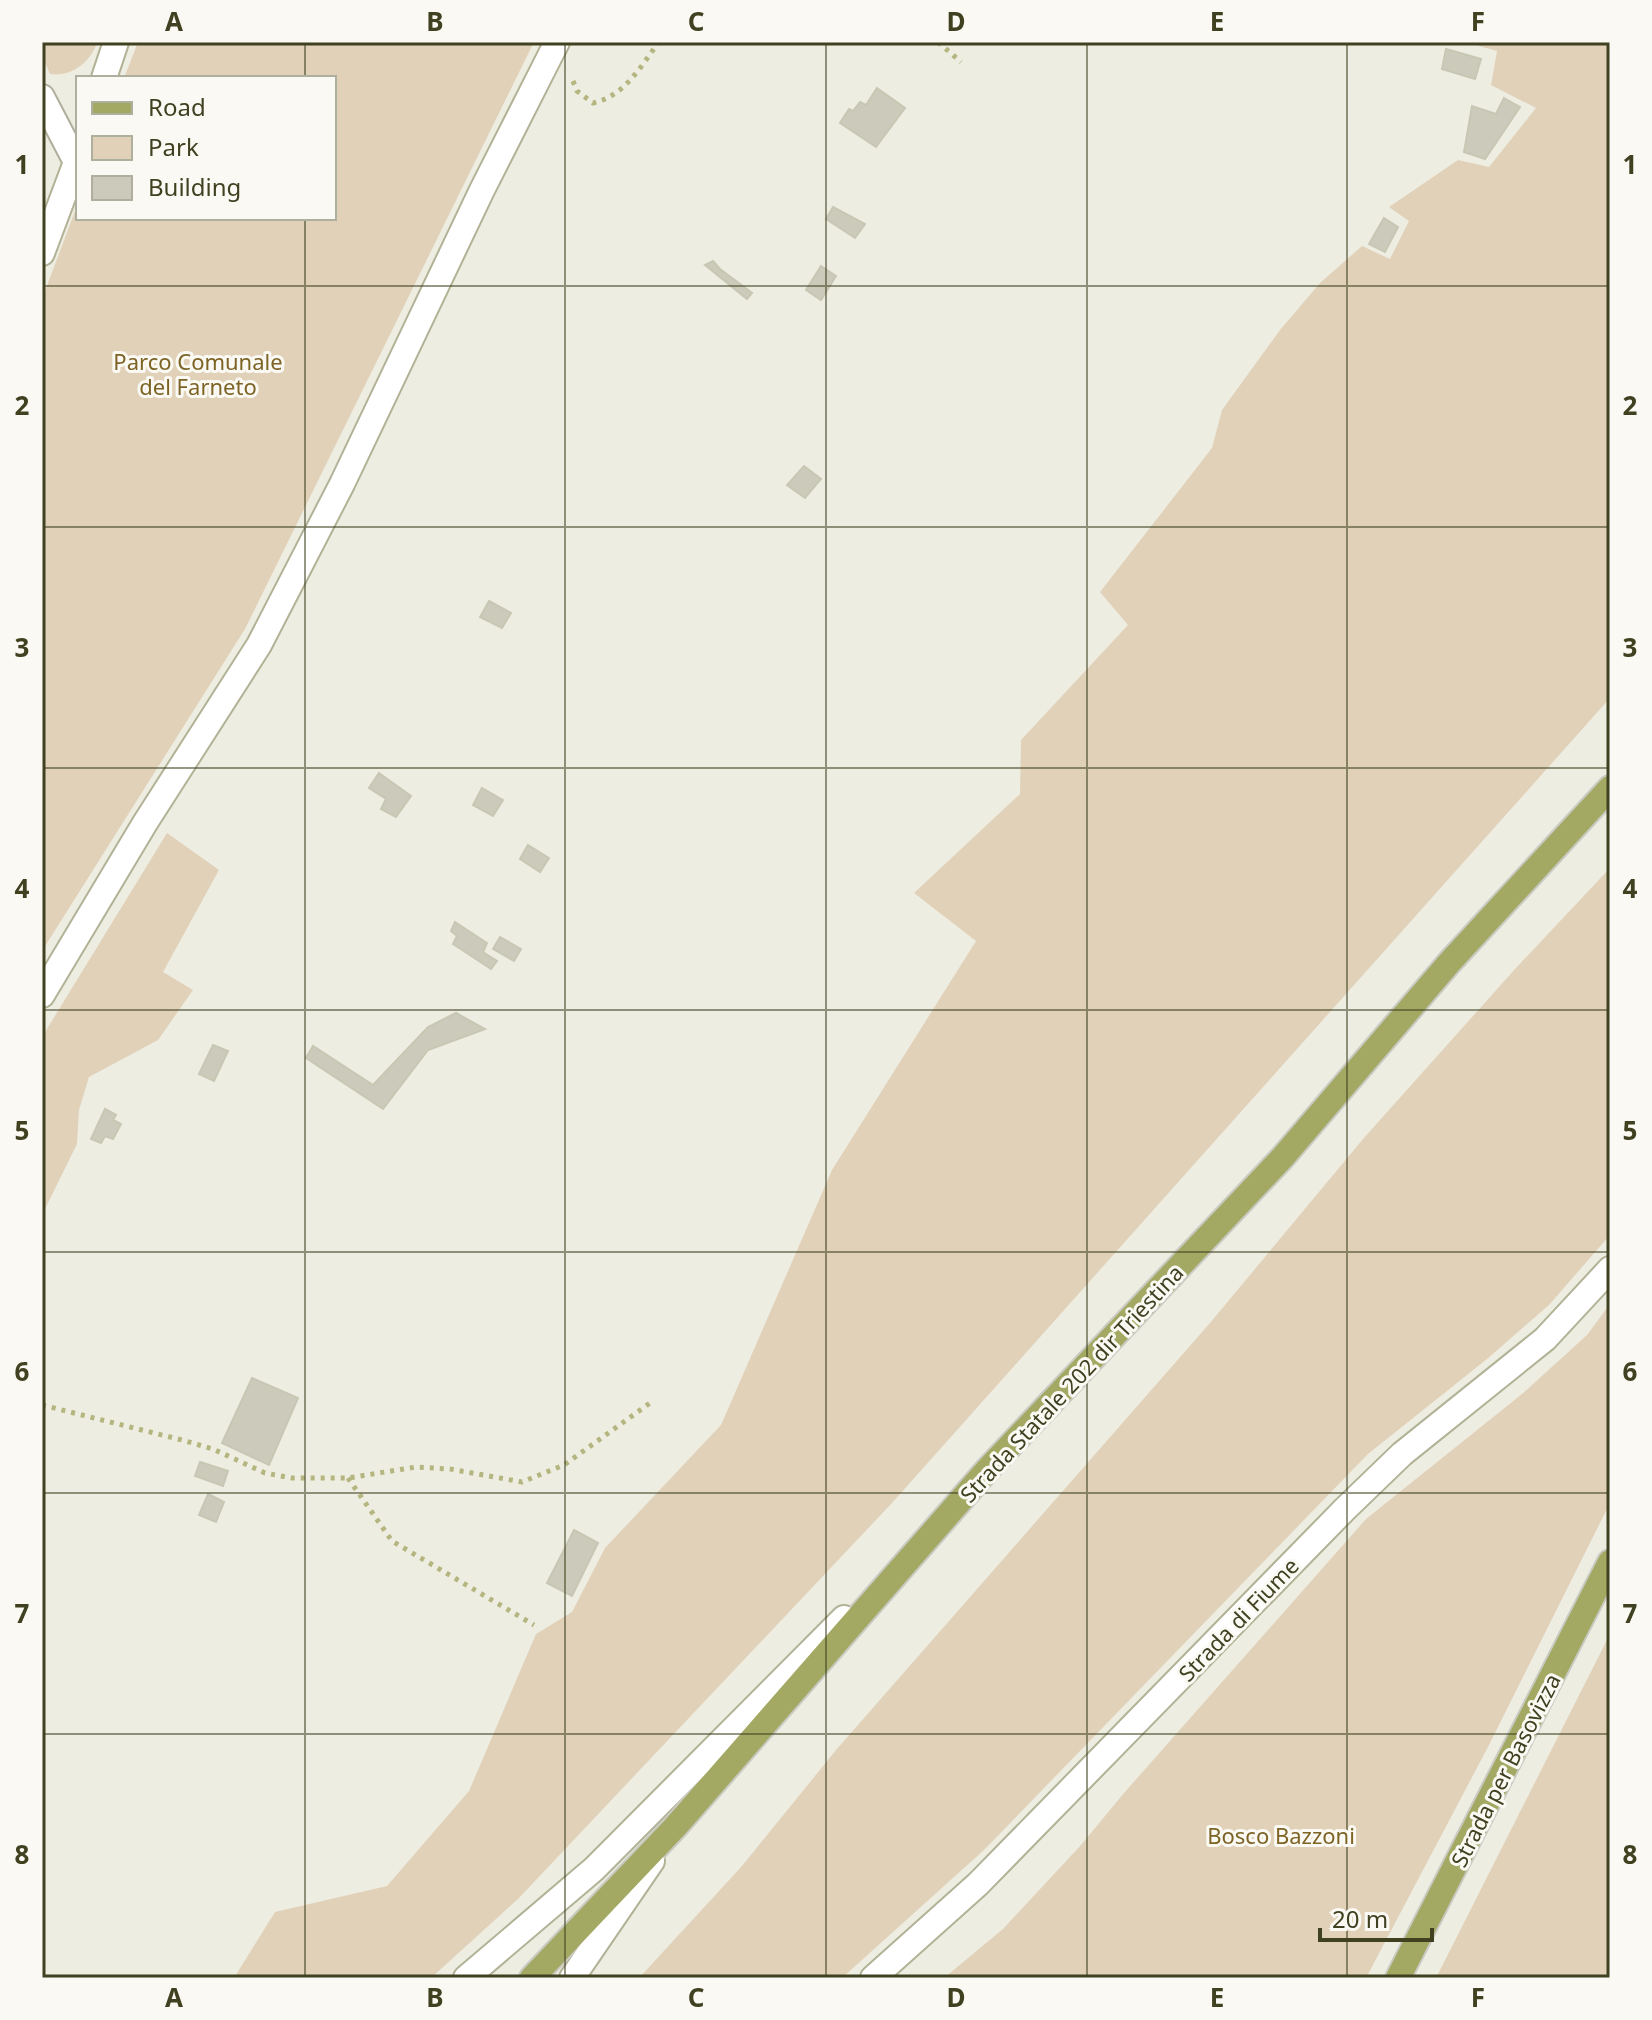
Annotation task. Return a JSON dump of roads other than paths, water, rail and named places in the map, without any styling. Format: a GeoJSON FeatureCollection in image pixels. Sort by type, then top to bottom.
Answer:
{"type":"FeatureCollection","features":[{"type":"Feature","properties":{"kind":"main road","name":"Strada Statale 202 dir Triestina"},"geometry":{"type":"LineString","coordinates":[[532,1978],[676,1826],[956,1506],[1283,1157],[1449,963],[1610,788]]}},
{"type":"Feature","properties":{"kind":"main road","name":"Strada per Basovizza"},"geometry":{"type":"LineString","coordinates":[[1398,1978],[1610,1562]]}},
{"type":"Feature","properties":{"kind":"street"},"geometry":{"type":"LineString","coordinates":[[105,76],[116,42]]}},
{"type":"Feature","properties":{"kind":"street"},"geometry":{"type":"LineString","coordinates":[[42,995],[145,823],[259,645],[342,484],[482,190],[557,42]]}},
{"type":"Feature","properties":{"kind":"street"},"geometry":{"type":"LineString","coordinates":[[42,97],[76,157]]}},
{"type":"Feature","properties":{"kind":"street"},"geometry":{"type":"LineString","coordinates":[[42,253],[76,162]]}},
{"type":"Feature","properties":{"kind":"street","name":"Strada di Fiume"},"geometry":{"type":"LineString","coordinates":[[873,1978],[978,1884],[1356,1498],[1402,1454],[1545,1339],[1610,1269]]}},
{"type":"Feature","properties":{"kind":"street"},"geometry":{"type":"LineString","coordinates":[[466,1978],[594,1869],[956,1506]]}},
{"type":"Feature","properties":{"kind":"street"},"geometry":{"type":"LineString","coordinates":[[572,1978],[676,1826]]}},
{"type":"Feature","properties":{"kind":"park label","name":"Parco Comunale del Farneto"},"geometry":{"type":"Point","coordinates":[198,374]}},
{"type":"Feature","properties":{"kind":"park label","name":"Bosco Bazzoni"},"geometry":{"type":"Point","coordinates":[1281,1835]}}]}
